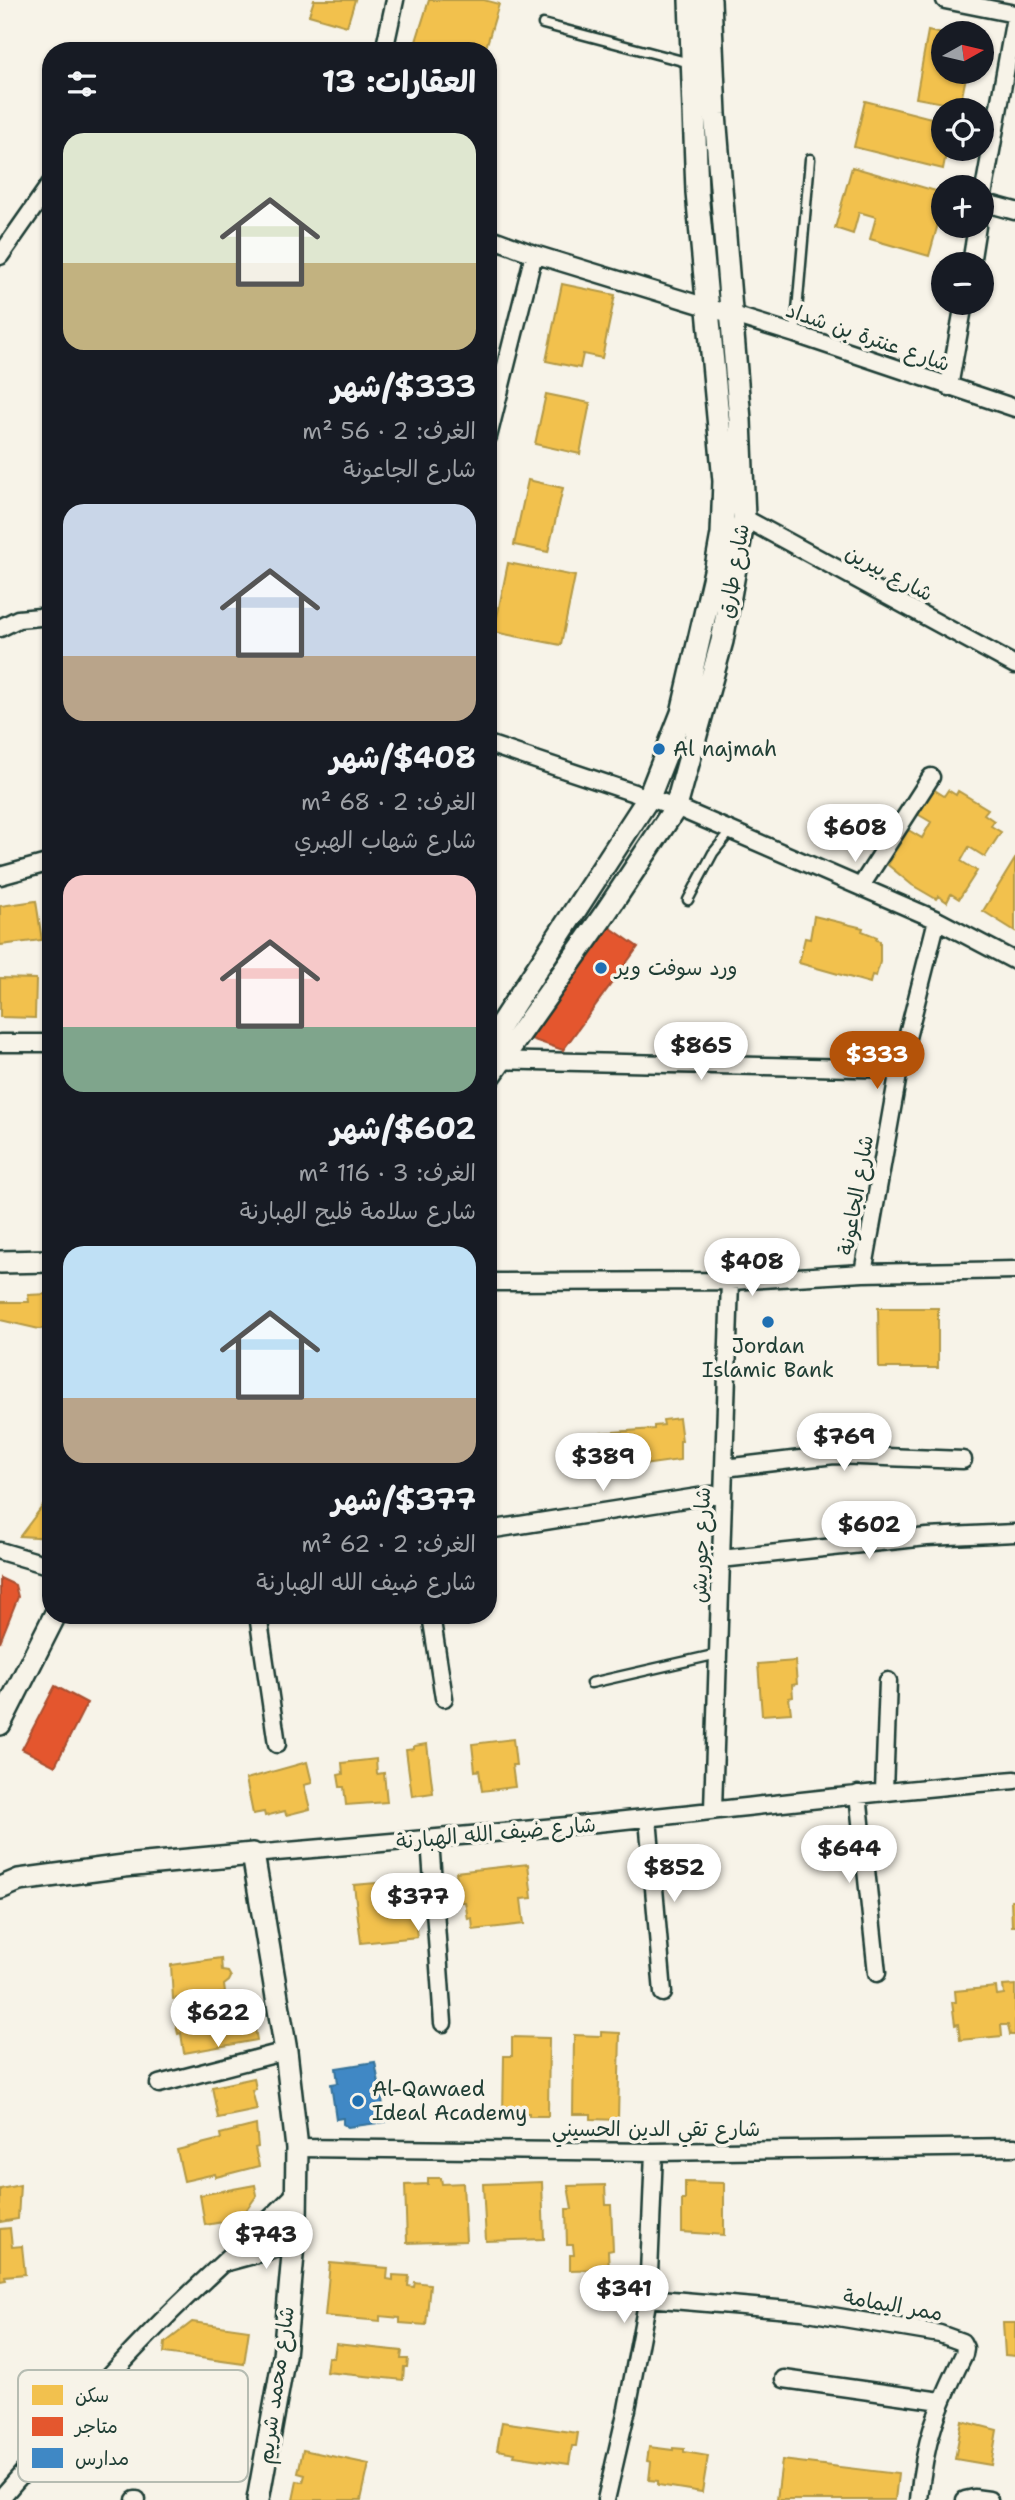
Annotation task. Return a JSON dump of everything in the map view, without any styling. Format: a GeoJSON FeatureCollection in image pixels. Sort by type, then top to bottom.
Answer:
{"type":"FeatureCollection","features":[{"type":"Feature","properties":{"kind":"street"},"geometry":{"type":"LineString","coordinates":[[386,42],[395,0]]}},
{"type":"Feature","properties":{"kind":"street","name":"شارع طارق"},"geometry":{"type":"LineString","coordinates":[[497,1047],[649,797],[682,713],[722,534],[723,462],[697,192],[690,0]]}},
{"type":"Feature","properties":{"kind":"street","name":"شارع طارق"},"geometry":{"type":"LineString","coordinates":[[497,1049],[676,807],[722,641],[744,518],[743,462],[715,114],[710,0]]}},
{"type":"Feature","properties":{"kind":"street"},"geometry":{"type":"LineString","coordinates":[[945,0],[1015,16],[987,175]]}},
{"type":"Feature","properties":{"kind":"street"},"geometry":{"type":"LineString","coordinates":[[0,256],[42,196]]}},
{"type":"Feature","properties":{"kind":"street"},"geometry":{"type":"LineString","coordinates":[[994,205],[1015,211]]}},
{"type":"Feature","properties":{"kind":"street","name":"شارع عنترة بن شداد"},"geometry":{"type":"LineString","coordinates":[[497,240],[534,254],[709,306],[1015,408]]}},
{"type":"Feature","properties":{"kind":"street"},"geometry":{"type":"LineString","coordinates":[[497,401],[534,254]]}},
{"type":"Feature","properties":{"kind":"street"},"geometry":{"type":"LineString","coordinates":[[949,387],[962,315]]}},
{"type":"Feature","properties":{"kind":"street","name":"شارع بيرين"},"geometry":{"type":"LineString","coordinates":[[744,518],[1015,665]]}},
{"type":"Feature","properties":{"kind":"street"},"geometry":{"type":"LineString","coordinates":[[0,628],[18,619],[42,617]]}},
{"type":"Feature","properties":{"kind":"street"},"geometry":{"type":"LineString","coordinates":[[497,747],[676,807],[937,920],[1015,961]]}},
{"type":"Feature","properties":{"kind":"street"},"geometry":{"type":"LineString","coordinates":[[861,886],[931,776]]}},
{"type":"Feature","properties":{"kind":"street"},"geometry":{"type":"LineString","coordinates":[[0,876],[42,864]]}},
{"type":"Feature","properties":{"kind":"street","name":"شارع الجاعونة"},"geometry":{"type":"LineString","coordinates":[[863,1273],[899,1069],[937,920]]}},
{"type":"Feature","properties":{"kind":"street"},"geometry":{"type":"LineString","coordinates":[[0,1044],[42,1043]]}},
{"type":"Feature","properties":{"kind":"street"},"geometry":{"type":"LineString","coordinates":[[497,1054],[899,1069]]}},
{"type":"Feature","properties":{"kind":"street"},"geometry":{"type":"LineString","coordinates":[[0,1262],[42,1261]]}},
{"type":"Feature","properties":{"kind":"street"},"geometry":{"type":"LineString","coordinates":[[497,1282],[730,1281],[863,1273],[1015,1270]]}},
{"type":"Feature","properties":{"kind":"street","name":"شارع جوريش"},"geometry":{"type":"LineString","coordinates":[[713,1809],[730,1281]]}},
{"type":"Feature","properties":{"kind":"street"},"geometry":{"type":"LineString","coordinates":[[724,1468],[834,1455],[963,1460]]}},
{"type":"Feature","properties":{"kind":"street"},"geometry":{"type":"LineString","coordinates":[[497,1529],[723,1493]]}},
{"type":"Feature","properties":{"kind":"street"},"geometry":{"type":"LineString","coordinates":[[721,1559],[927,1536],[1015,1533]]}},
{"type":"Feature","properties":{"kind":"street"},"geometry":{"type":"LineString","coordinates":[[0,1551],[42,1563]]}},
{"type":"Feature","properties":{"kind":"street"},"geometry":{"type":"LineString","coordinates":[[0,1724],[50,1624]]}},
{"type":"Feature","properties":{"kind":"street"},"geometry":{"type":"LineString","coordinates":[[259,1624],[277,1744]]}},
{"type":"Feature","properties":{"kind":"street"},"geometry":{"type":"LineString","coordinates":[[432,1624],[444,1698]]}},
{"type":"Feature","properties":{"kind":"street"},"geometry":{"type":"LineString","coordinates":[[884,1791],[888,1681]]}},
{"type":"Feature","properties":{"kind":"street","name":"شارع ضيف الله الهبارنة"},"geometry":{"type":"LineString","coordinates":[[6,1881],[124,1866],[429,1840],[884,1791],[1015,1780]]}},
{"type":"Feature","properties":{"kind":"street"},"geometry":{"type":"LineString","coordinates":[[858,1794],[877,1973]]}},
{"type":"Feature","properties":{"kind":"street"},"geometry":{"type":"LineString","coordinates":[[648,1818],[663,1993]]}},
{"type":"Feature","properties":{"kind":"street"},"geometry":{"type":"LineString","coordinates":[[429,1840],[443,2023]]}},
{"type":"Feature","properties":{"kind":"street","name":"شارع محمد شريم"},"geometry":{"type":"LineString","coordinates":[[253,1854],[286,2051],[297,2148],[294,2244],[284,2356],[258,2500]]}},
{"type":"Feature","properties":{"kind":"street"},"geometry":{"type":"LineString","coordinates":[[159,2084],[286,2051]]}},
{"type":"Feature","properties":{"kind":"street","name":"شارع تقي الدين الحسيني"},"geometry":{"type":"LineString","coordinates":[[297,2148],[654,2152],[1015,2147]]}},
{"type":"Feature","properties":{"kind":"street"},"geometry":{"type":"LineString","coordinates":[[606,2500],[648,2298],[654,2152]]}},
{"type":"Feature","properties":{"kind":"street"},"geometry":{"type":"LineString","coordinates":[[116,2370],[156,2327],[227,2262],[297,2192]]}},
{"type":"Feature","properties":{"kind":"street"},"geometry":{"type":"LineString","coordinates":[[227,2262],[294,2244]]}},
{"type":"Feature","properties":{"kind":"street","name":"ممر اليمامة"},"geometry":{"type":"LineString","coordinates":[[648,2298],[802,2311],[952,2337],[962,2342],[965,2347],[964,2354],[941,2401],[928,2436],[919,2500]]}},
{"type":"Feature","properties":{"kind":"street"},"geometry":{"type":"LineString","coordinates":[[784,2379],[941,2401]]}},
{"type":"Feature","properties":{"kind":"street"},"geometry":{"type":"LineString","coordinates":[[0,2499],[18,2478]]}},
{"type":"Feature","properties":{"kind":"street"},"geometry":{"type":"LineString","coordinates":[[965,2500],[989,2500]]}},
{"type":"Feature","properties":{"kind":"lane"},"geometry":{"type":"LineString","coordinates":[[543,24],[693,64]]}},
{"type":"Feature","properties":{"kind":"lane"},"geometry":{"type":"LineString","coordinates":[[795,334],[810,159]]}},
{"type":"Feature","properties":{"kind":"lane"},"geometry":{"type":"LineString","coordinates":[[688,901],[713,853],[730,832]]}},
{"type":"Feature","properties":{"kind":"lane"},"geometry":{"type":"LineString","coordinates":[[591,1683],[718,1654]]}},
{"type":"Feature","properties":{"kind":"building: سكن"},"geometry":{"type":"Polygon","coordinates":[[[314,0],[355,0],[347,26],[309,15],[314,0]]]}},
{"type":"Feature","properties":{"kind":"building: سكن"},"geometry":{"type":"Polygon","coordinates":[[[429,0],[484,0],[499,4],[488,42],[416,42],[429,0]]]}},
{"type":"Feature","properties":{"kind":"building: سكن"},"geometry":{"type":"Polygon","coordinates":[[[928,31],[931,32],[931,84],[965,84],[962,98],[931,98],[931,101],[916,98],[928,31]]]}},
{"type":"Feature","properties":{"kind":"building: سكن"},"geometry":{"type":"Polygon","coordinates":[[[865,101],[931,118],[931,161],[945,161],[943,169],[854,147],[865,101]]]}},
{"type":"Feature","properties":{"kind":"building: سكن"},"geometry":{"type":"Polygon","coordinates":[[[852,167],[931,190],[931,238],[934,238],[929,256],[870,239],[876,217],[859,212],[853,234],[835,228],[852,167]]]}},
{"type":"Feature","properties":{"kind":"building: سكن"},"geometry":{"type":"Polygon","coordinates":[[[562,284],[615,295],[602,358],[583,354],[580,368],[546,361],[562,284]]]}},
{"type":"Feature","properties":{"kind":"building: سكن"},"geometry":{"type":"Polygon","coordinates":[[[546,394],[590,403],[580,454],[535,444],[546,394]]]}},
{"type":"Feature","properties":{"kind":"building: سكن"},"geometry":{"type":"Polygon","coordinates":[[[528,480],[563,488],[548,552],[514,545],[528,480]]]}},
{"type":"Feature","properties":{"kind":"building: سكن"},"geometry":{"type":"Polygon","coordinates":[[[508,563],[575,576],[561,645],[497,633],[497,617],[508,563]]]}},
{"type":"Feature","properties":{"kind":"building: سكن"},"geometry":{"type":"Polygon","coordinates":[[[930,787],[944,796],[948,790],[956,795],[958,791],[988,809],[984,814],[994,821],[991,826],[1001,832],[985,857],[969,847],[961,861],[977,871],[959,899],[951,894],[947,902],[938,896],[936,899],[912,885],[888,865],[894,855],[890,852],[905,828],[922,838],[931,822],[914,812],[930,787]]]}},
{"type":"Feature","properties":{"kind":"building: سكن"},"geometry":{"type":"Polygon","coordinates":[[[1015,859],[1015,931],[983,911],[1015,859]]]}},
{"type":"Feature","properties":{"kind":"building: سكن"},"geometry":{"type":"Polygon","coordinates":[[[36,901],[42,940],[0,945],[0,906],[36,901]]]}},
{"type":"Feature","properties":{"kind":"building: سكن"},"geometry":{"type":"Polygon","coordinates":[[[814,916],[863,928],[862,931],[877,937],[876,940],[880,941],[880,962],[876,976],[872,975],[870,983],[799,963],[805,938],[810,939],[814,916]]]}},
{"type":"Feature","properties":{"kind":"building: سكن"},"geometry":{"type":"Polygon","coordinates":[[[0,978],[36,979],[35,1018],[0,1017],[0,978]]]}},
{"type":"Feature","properties":{"kind":"building: سكن"},"geometry":{"type":"Polygon","coordinates":[[[42,1294],[42,1329],[0,1320],[0,1302],[29,1302],[28,1295],[42,1294]]]}},
{"type":"Feature","properties":{"kind":"building: سكن"},"geometry":{"type":"Polygon","coordinates":[[[878,1308],[938,1308],[938,1368],[879,1368],[878,1308]]]}},
{"type":"Feature","properties":{"kind":"building: سكن"},"geometry":{"type":"Polygon","coordinates":[[[679,1418],[682,1441],[680,1460],[606,1470],[605,1458],[601,1458],[600,1433],[654,1429],[654,1426],[664,1425],[663,1420],[679,1418]]]}},
{"type":"Feature","properties":{"kind":"building: سكن"},"geometry":{"type":"Polygon","coordinates":[[[42,1507],[42,1537],[20,1536],[42,1507]]]}},
{"type":"Feature","properties":{"kind":"building: سكن"},"geometry":{"type":"Polygon","coordinates":[[[795,1661],[797,1684],[792,1685],[793,1697],[789,1698],[791,1713],[762,1715],[758,1664],[795,1661]]]}},
{"type":"Feature","properties":{"kind":"building: سكن"},"geometry":{"type":"Polygon","coordinates":[[[513,1739],[515,1787],[482,1791],[479,1770],[475,1771],[472,1744],[513,1739]]]}},
{"type":"Feature","properties":{"kind":"building: سكن"},"geometry":{"type":"Polygon","coordinates":[[[427,1744],[433,1793],[412,1796],[406,1750],[427,1744]]]}},
{"type":"Feature","properties":{"kind":"building: سكن"},"geometry":{"type":"Polygon","coordinates":[[[376,1759],[377,1774],[384,1773],[387,1802],[346,1805],[344,1787],[340,1787],[338,1775],[343,1774],[342,1763],[376,1759]]]}},
{"type":"Feature","properties":{"kind":"building: سكن"},"geometry":{"type":"Polygon","coordinates":[[[307,1762],[312,1783],[304,1785],[310,1809],[286,1815],[285,1811],[265,1816],[264,1812],[253,1814],[246,1779],[307,1762]]]}},
{"type":"Feature","properties":{"kind":"building: سكن"},"geometry":{"type":"Polygon","coordinates":[[[528,1864],[532,1898],[521,1899],[524,1924],[473,1930],[472,1918],[468,1919],[465,1902],[460,1902],[456,1872],[528,1864]]]}},
{"type":"Feature","properties":{"kind":"building: سكن"},"geometry":{"type":"Polygon","coordinates":[[[410,1879],[417,1937],[361,1943],[354,1885],[376,1883],[377,1888],[384,1887],[383,1882],[410,1879]]]}},
{"type":"Feature","properties":{"kind":"building: سكن"},"geometry":{"type":"Polygon","coordinates":[[[1011,1900],[1015,1900],[1015,1926],[1012,1926],[1011,1900]]]}},
{"type":"Feature","properties":{"kind":"building: سكن"},"geometry":{"type":"Polygon","coordinates":[[[221,1958],[222,1971],[228,1972],[231,1977],[224,1985],[225,1993],[173,1999],[171,1965],[221,1958]]]}},
{"type":"Feature","properties":{"kind":"building: سكن"},"geometry":{"type":"Polygon","coordinates":[[[1015,1985],[1015,2035],[1010,2035],[1008,2025],[1001,2025],[1002,2036],[960,2040],[952,2002],[956,2002],[955,1991],[996,1987],[997,1995],[1004,1994],[1003,1986],[1015,1985]]]}},
{"type":"Feature","properties":{"kind":"building: سكن"},"geometry":{"type":"Polygon","coordinates":[[[250,1999],[257,2040],[184,2053],[181,2033],[178,2034],[173,2012],[250,1999]]]}},
{"type":"Feature","properties":{"kind":"building: سكن"},"geometry":{"type":"Polygon","coordinates":[[[601,2032],[620,2033],[618,2120],[591,2119],[591,2114],[573,2114],[574,2035],[601,2036],[601,2032]]]}},
{"type":"Feature","properties":{"kind":"building: سكن"},"geometry":{"type":"Polygon","coordinates":[[[512,2037],[549,2038],[548,2116],[529,2116],[529,2113],[523,2113],[523,2116],[503,2116],[504,2056],[512,2056],[512,2037]]]}},
{"type":"Feature","properties":{"kind":"building: سكن"},"geometry":{"type":"Polygon","coordinates":[[[254,2078],[256,2089],[252,2090],[257,2110],[218,2118],[212,2087],[254,2078]]]}},
{"type":"Feature","properties":{"kind":"building: سكن"},"geometry":{"type":"Polygon","coordinates":[[[256,2125],[258,2147],[255,2148],[259,2166],[216,2177],[215,2174],[184,2181],[177,2150],[221,2139],[220,2134],[256,2125]]]}},
{"type":"Feature","properties":{"kind":"building: سكن"},"geometry":{"type":"Polygon","coordinates":[[[428,2178],[441,2178],[442,2184],[463,2183],[466,2241],[407,2243],[405,2185],[428,2184],[428,2178]]]}},
{"type":"Feature","properties":{"kind":"building: سكن"},"geometry":{"type":"Polygon","coordinates":[[[542,2182],[544,2239],[486,2241],[483,2184],[542,2182]]]}},
{"type":"Feature","properties":{"kind":"building: سكن"},"geometry":{"type":"Polygon","coordinates":[[[685,2182],[724,2183],[724,2235],[682,2232],[685,2182]]]}},
{"type":"Feature","properties":{"kind":"building: سكن"},"geometry":{"type":"Polygon","coordinates":[[[20,2185],[18,2219],[0,2222],[0,2189],[20,2185]]]}},
{"type":"Feature","properties":{"kind":"building: سكن"},"geometry":{"type":"Polygon","coordinates":[[[255,2185],[257,2195],[240,2219],[205,2225],[200,2195],[255,2185]]]}},
{"type":"Feature","properties":{"kind":"building: سكن"},"geometry":{"type":"Polygon","coordinates":[[[605,2185],[606,2205],[611,2205],[613,2250],[608,2251],[609,2269],[570,2270],[570,2255],[574,2255],[573,2245],[567,2245],[566,2209],[572,2209],[568,2186],[605,2185]]]}},
{"type":"Feature","properties":{"kind":"building: سكن"},"geometry":{"type":"Polygon","coordinates":[[[10,2228],[12,2247],[22,2246],[25,2274],[5,2276],[6,2280],[0,2281],[0,2229],[10,2228]]]}},
{"type":"Feature","properties":{"kind":"building: سكن"},"geometry":{"type":"Polygon","coordinates":[[[330,2263],[388,2268],[387,2279],[393,2280],[393,2275],[409,2276],[408,2286],[414,2287],[415,2282],[430,2284],[426,2325],[400,2323],[400,2318],[380,2316],[380,2321],[325,2316],[330,2263]]]}},
{"type":"Feature","properties":{"kind":"building: سكن"},"geometry":{"type":"Polygon","coordinates":[[[192,2322],[249,2330],[244,2364],[164,2353],[165,2343],[192,2322]]]}},
{"type":"Feature","properties":{"kind":"building: سكن"},"geometry":{"type":"Polygon","coordinates":[[[1003,2323],[1015,2323],[1015,2356],[1005,2355],[1003,2323]]]}},
{"type":"Feature","properties":{"kind":"building: سكن"},"geometry":{"type":"Polygon","coordinates":[[[336,2344],[402,2351],[401,2359],[408,2359],[403,2380],[326,2372],[328,2357],[334,2358],[336,2344]]]}},
{"type":"Feature","properties":{"kind":"building: سكن"},"geometry":{"type":"Polygon","coordinates":[[[962,2421],[997,2430],[991,2465],[955,2459],[962,2421]]]}},
{"type":"Feature","properties":{"kind":"building: سكن"},"geometry":{"type":"Polygon","coordinates":[[[502,2422],[578,2433],[576,2446],[572,2446],[569,2464],[514,2456],[515,2453],[497,2450],[502,2422]]]}},
{"type":"Feature","properties":{"kind":"building: سكن"},"geometry":{"type":"Polygon","coordinates":[[[649,2447],[684,2449],[684,2452],[708,2456],[702,2492],[658,2485],[658,2481],[649,2480],[649,2447]]]}},
{"type":"Feature","properties":{"kind":"building: سكن"},"geometry":{"type":"Polygon","coordinates":[[[303,2450],[369,2464],[361,2500],[293,2500],[297,2481],[303,2482],[305,2475],[298,2473],[303,2450]]]}},
{"type":"Feature","properties":{"kind":"building: سكن"},"geometry":{"type":"Polygon","coordinates":[[[782,2460],[898,2474],[895,2500],[777,2500],[782,2460]]]}},
{"type":"Feature","properties":{"kind":"building: متاجر","name":"ورد سوفت وير"},"geometry":{"type":"Polygon","coordinates":[[[608,926],[638,947],[563,1050],[531,1039],[608,926]]]}},
{"type":"Feature","properties":{"kind":"building: متاجر"},"geometry":{"type":"Polygon","coordinates":[[[0,1578],[15,1585],[18,1597],[0,1642],[0,1578]]]}},
{"type":"Feature","properties":{"kind":"building: متاجر"},"geometry":{"type":"Polygon","coordinates":[[[55,1686],[87,1703],[55,1766],[22,1749],[55,1686]]]}},
{"type":"Feature","properties":{"kind":"building: مدارس","name":"Al-Qawaed Ideal Academy"},"geometry":{"type":"Polygon","coordinates":[[[375,2062],[386,2122],[348,2127],[343,2124],[343,2118],[336,2119],[331,2084],[338,2083],[336,2068],[375,2062]]]}},
{"type":"Feature","properties":{"kind":"place","name":"Al najmah"},"geometry":{"type":"Point","coordinates":[659,749]}},
{"type":"Feature","properties":{"kind":"place","name":"ورد سوفت وير"},"geometry":{"type":"Point","coordinates":[601,968]}},
{"type":"Feature","properties":{"kind":"place","name":"Jordan Islamic Bank"},"geometry":{"type":"Point","coordinates":[768,1322]}},
{"type":"Feature","properties":{"kind":"place","name":"Al-Qawaed Ideal Academy"},"geometry":{"type":"Point","coordinates":[358,2101]}}]}
